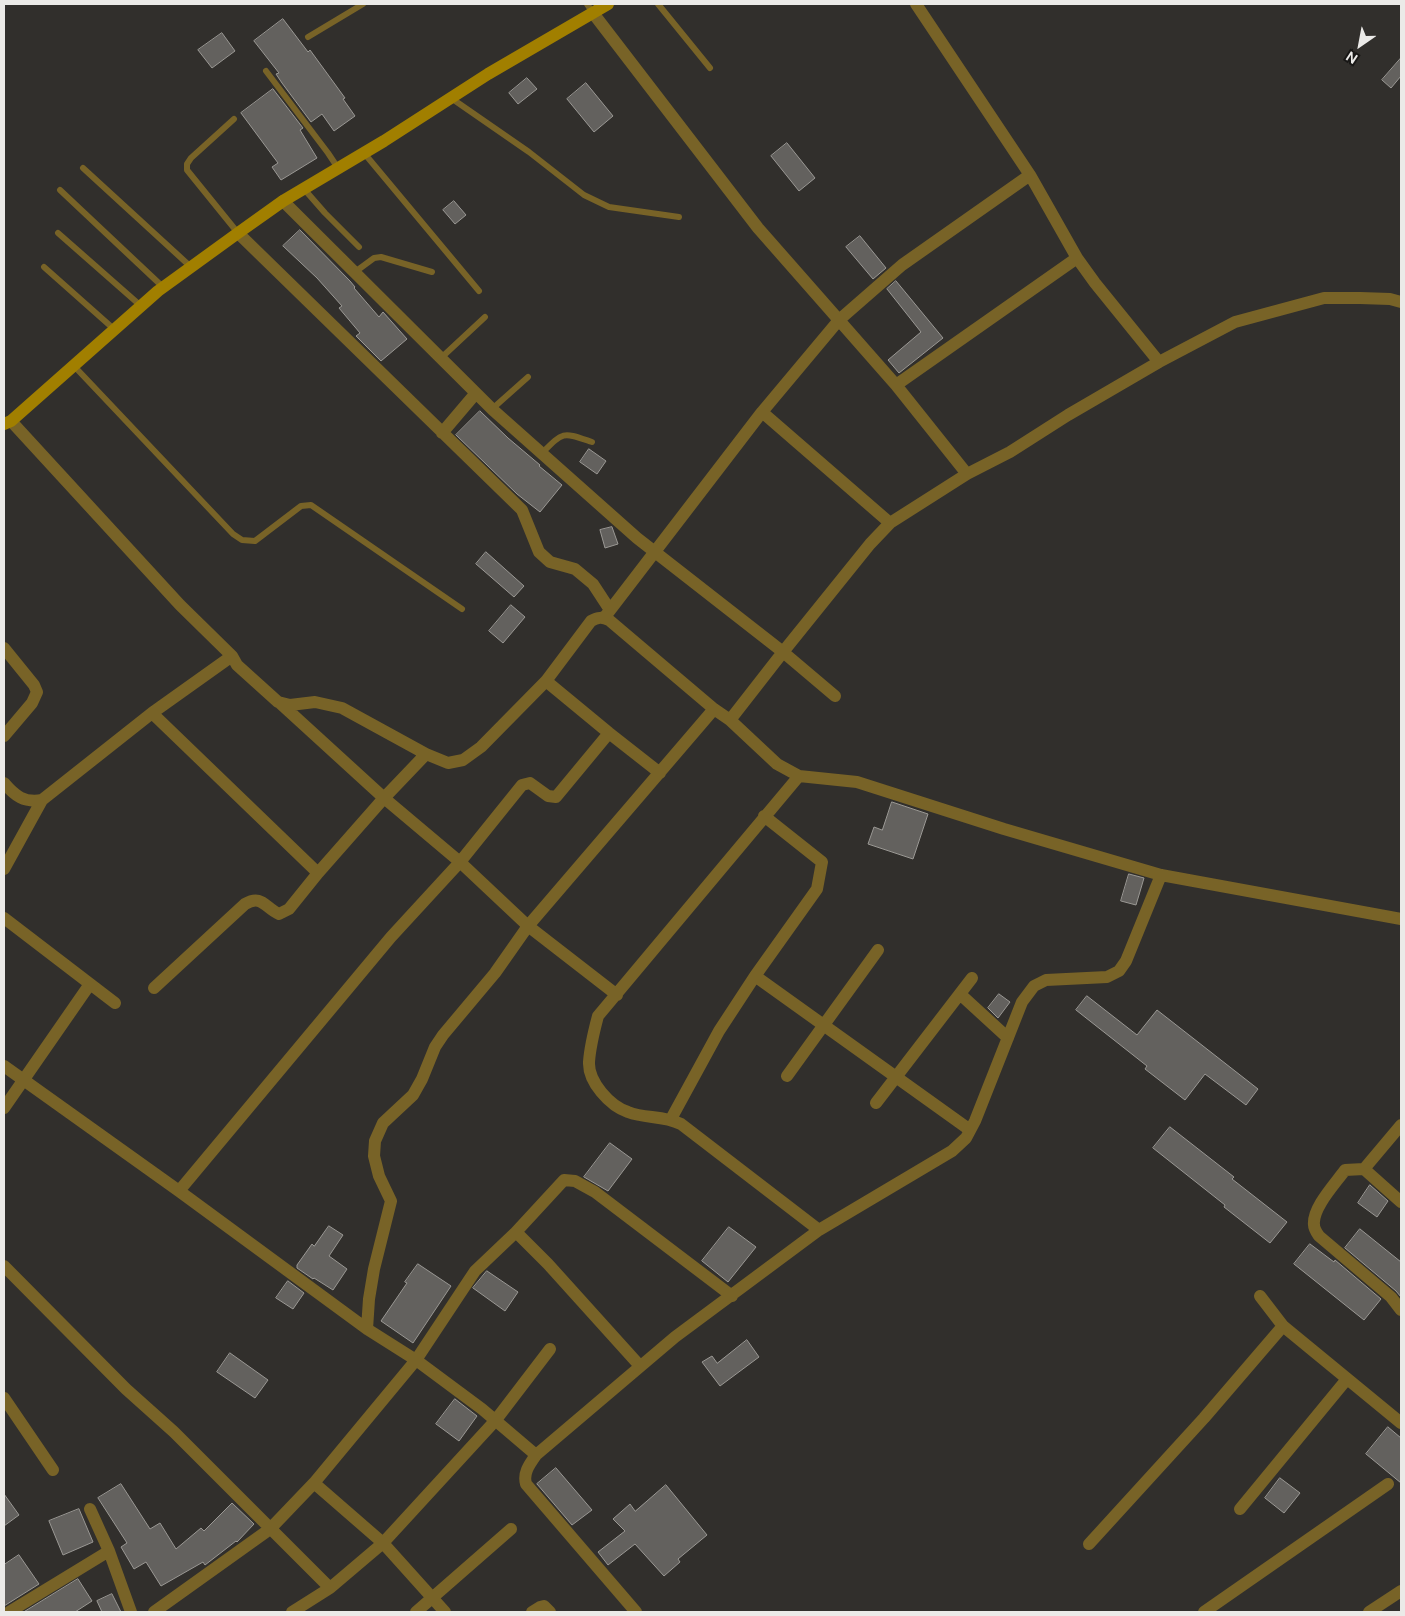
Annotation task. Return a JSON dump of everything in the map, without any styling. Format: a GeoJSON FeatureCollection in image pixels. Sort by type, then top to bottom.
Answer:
{"type":"FeatureCollection","features":[{"type":"Feature","properties":{"kind":"street"},"geometry":{"type":"LineString","coordinates":[[608,4],[590,8],[364,153],[283,201],[163,287],[7,423],[180,605],[232,656],[237,665],[384,798],[460,862],[528,926],[617,995]]}},
{"type":"Feature","properties":{"kind":"street"},"geometry":{"type":"LineString","coordinates":[[916,4],[1030,175],[1077,258],[1159,362]]}},
{"type":"Feature","properties":{"kind":"street"},"geometry":{"type":"LineString","coordinates":[[590,8],[758,228],[896,385],[967,474]]}},
{"type":"Feature","properties":{"kind":"street"},"geometry":{"type":"LineString","coordinates":[[278,702],[290,705],[315,702],[342,708],[426,754],[448,763],[462,760],[481,747],[546,681],[591,621],[607,614],[762,412],[839,320],[902,264],[1030,175]]}},
{"type":"Feature","properties":{"kind":"street"},"geometry":{"type":"LineString","coordinates":[[283,201],[492,409],[655,552],[783,652],[835,696]]}},
{"type":"Feature","properties":{"kind":"street"},"geometry":{"type":"LineString","coordinates":[[238,233],[522,510],[539,552],[550,562],[575,569],[593,584],[609,620],[714,709],[730,720],[776,764],[798,776],[857,782],[1004,829],[1161,875],[1401,920]]}},
{"type":"Feature","properties":{"kind":"street"},"geometry":{"type":"LineString","coordinates":[[896,385],[1077,258]]}},
{"type":"Feature","properties":{"kind":"street"},"geometry":{"type":"LineString","coordinates":[[730,720],[870,544],[890,523],[967,474],[1010,452],[1068,415],[1159,362],[1235,322],[1324,298],[1370,298],[1401,302]]}},
{"type":"Feature","properties":{"kind":"street"},"geometry":{"type":"LineString","coordinates":[[442,433],[476,393]]}},
{"type":"Feature","properties":{"kind":"street"},"geometry":{"type":"LineString","coordinates":[[762,412],[890,523]]}},
{"type":"Feature","properties":{"kind":"street"},"geometry":{"type":"LineString","coordinates":[[4,648],[34,685],[37,692],[32,703],[4,736]]}},
{"type":"Feature","properties":{"kind":"street"},"geometry":{"type":"LineString","coordinates":[[4,869],[42,800],[152,714],[232,656]]}},
{"type":"Feature","properties":{"kind":"street"},"geometry":{"type":"LineString","coordinates":[[546,681],[608,733],[660,773]]}},
{"type":"Feature","properties":{"kind":"street"},"geometry":{"type":"LineString","coordinates":[[366,1329],[374,1268],[391,1201],[374,1156],[375,1141],[383,1123],[413,1095],[422,1079],[435,1047],[496,973],[528,926],[714,709]]}},
{"type":"Feature","properties":{"kind":"street"},"geometry":{"type":"LineString","coordinates":[[152,714],[318,873]]}},
{"type":"Feature","properties":{"kind":"street"},"geometry":{"type":"LineString","coordinates":[[179,1191],[391,937],[460,862],[522,785],[530,783],[548,796],[556,797],[608,733]]}},
{"type":"Feature","properties":{"kind":"street"},"geometry":{"type":"LineString","coordinates":[[154,988],[245,904],[256,900],[262,902],[278,914],[284,913],[289,909],[384,798],[426,754]]}},
{"type":"Feature","properties":{"kind":"street"},"geometry":{"type":"LineString","coordinates":[[798,776],[598,1016],[589,1064],[594,1080],[603,1095],[616,1106],[627,1112],[642,1116],[660,1116],[681,1124],[819,1230]]}},
{"type":"Feature","properties":{"kind":"street"},"geometry":{"type":"LineString","coordinates":[[4,783],[12,793],[23,800],[32,802],[42,800]]}},
{"type":"Feature","properties":{"kind":"street"},"geometry":{"type":"LineString","coordinates":[[671,1119],[720,1031],[755,976],[818,889],[822,862],[764,816]]}},
{"type":"Feature","properties":{"kind":"street"},"geometry":{"type":"LineString","coordinates":[[636,1612],[526,1484],[524,1478],[526,1471],[536,1455],[640,1366],[708,1312],[819,1230],[952,1151],[966,1138],[970,1130],[1022,1002],[1034,986],[1046,980],[1103,978],[1112,976],[1119,970],[1126,961],[1161,875]]}},
{"type":"Feature","properties":{"kind":"street"},"geometry":{"type":"LineString","coordinates":[[4,918],[115,1003]]}},
{"type":"Feature","properties":{"kind":"street"},"geometry":{"type":"LineString","coordinates":[[787,1076],[878,950]]}},
{"type":"Feature","properties":{"kind":"street"},"geometry":{"type":"LineString","coordinates":[[755,976],[970,1130]]}},
{"type":"Feature","properties":{"kind":"street"},"geometry":{"type":"LineString","coordinates":[[876,1103],[972,978]]}},
{"type":"Feature","properties":{"kind":"street"},"geometry":{"type":"LineString","coordinates":[[4,1108],[90,984]]}},
{"type":"Feature","properties":{"kind":"street"},"geometry":{"type":"LineString","coordinates":[[960,994],[1008,1038]]}},
{"type":"Feature","properties":{"kind":"street"},"geometry":{"type":"LineString","coordinates":[[4,1066],[23,1082],[179,1191],[366,1329],[416,1360],[536,1455]]}},
{"type":"Feature","properties":{"kind":"street"},"geometry":{"type":"LineString","coordinates":[[1364,1169],[1401,1125]]}},
{"type":"Feature","properties":{"kind":"street"},"geometry":{"type":"LineString","coordinates":[[1401,1202],[1364,1169],[1345,1170],[1321,1202],[1314,1215],[1314,1227],[1319,1236],[1391,1297],[1401,1310]]}},
{"type":"Feature","properties":{"kind":"street"},"geometry":{"type":"LineString","coordinates":[[154,1612],[270,1529],[314,1483],[416,1360],[475,1271],[516,1232],[564,1180],[575,1181],[595,1192],[732,1296]]}},
{"type":"Feature","properties":{"kind":"street"},"geometry":{"type":"LineString","coordinates":[[516,1232],[548,1264],[640,1366]]}},
{"type":"Feature","properties":{"kind":"street"},"geometry":{"type":"LineString","coordinates":[[4,1266],[330,1588]]}},
{"type":"Feature","properties":{"kind":"street"},"geometry":{"type":"LineString","coordinates":[[1260,1296],[1283,1326],[1401,1423]]}},
{"type":"Feature","properties":{"kind":"street"},"geometry":{"type":"LineString","coordinates":[[1089,1544],[1204,1418],[1283,1326]]}},
{"type":"Feature","properties":{"kind":"street"},"geometry":{"type":"LineString","coordinates":[[292,1612],[330,1588],[383,1543],[495,1421],[550,1349]]}},
{"type":"Feature","properties":{"kind":"street"},"geometry":{"type":"LineString","coordinates":[[1240,1509],[1347,1379]]}},
{"type":"Feature","properties":{"kind":"street"},"geometry":{"type":"LineString","coordinates":[[4,1399],[52,1470]]}},
{"type":"Feature","properties":{"kind":"street"},"geometry":{"type":"LineString","coordinates":[[314,1483],[383,1543],[445,1612]]}},
{"type":"Feature","properties":{"kind":"street"},"geometry":{"type":"LineString","coordinates":[[1204,1612],[1388,1484]]}},
{"type":"Feature","properties":{"kind":"street"},"geometry":{"type":"LineString","coordinates":[[90,1508],[109,1551],[131,1612]]}},
{"type":"Feature","properties":{"kind":"street"},"geometry":{"type":"LineString","coordinates":[[416,1612],[511,1529]]}},
{"type":"Feature","properties":{"kind":"street"},"geometry":{"type":"LineString","coordinates":[[9,1612],[109,1551]]}},
{"type":"Feature","properties":{"kind":"street"},"geometry":{"type":"LineString","coordinates":[[1369,1612],[1401,1591]]}},
{"type":"Feature","properties":{"kind":"street"},"geometry":{"type":"LineString","coordinates":[[532,1612],[544,1606],[550,1612]]}},
{"type":"Feature","properties":{"kind":"lane"},"geometry":{"type":"LineString","coordinates":[[308,37],[363,4]]}},
{"type":"Feature","properties":{"kind":"lane"},"geometry":{"type":"LineString","coordinates":[[658,4],[710,68]]}},
{"type":"Feature","properties":{"kind":"lane"},"geometry":{"type":"LineString","coordinates":[[266,71],[338,168]]}},
{"type":"Feature","properties":{"kind":"lane"},"geometry":{"type":"LineString","coordinates":[[451,98],[529,152],[584,195],[609,207],[679,217]]}},
{"type":"Feature","properties":{"kind":"lane"},"geometry":{"type":"LineString","coordinates":[[234,119],[191,158],[187,164],[187,170],[238,233]]}},
{"type":"Feature","properties":{"kind":"lane"},"geometry":{"type":"LineString","coordinates":[[364,153],[479,291]]}},
{"type":"Feature","properties":{"kind":"lane"},"geometry":{"type":"LineString","coordinates":[[83,168],[191,267]]}},
{"type":"Feature","properties":{"kind":"lane"},"geometry":{"type":"LineString","coordinates":[[304,189],[359,247]]}},
{"type":"Feature","properties":{"kind":"lane"},"geometry":{"type":"LineString","coordinates":[[60,190],[163,287]]}},
{"type":"Feature","properties":{"kind":"lane"},"geometry":{"type":"LineString","coordinates":[[58,233],[141,306]]}},
{"type":"Feature","properties":{"kind":"lane"},"geometry":{"type":"LineString","coordinates":[[355,272],[374,258],[381,257],[432,272]]}},
{"type":"Feature","properties":{"kind":"lane"},"geometry":{"type":"LineString","coordinates":[[44,267],[114,330]]}},
{"type":"Feature","properties":{"kind":"lane"},"geometry":{"type":"LineString","coordinates":[[441,358],[485,318]]}},
{"type":"Feature","properties":{"kind":"lane"},"geometry":{"type":"LineString","coordinates":[[74,366],[233,534],[242,540],[255,540],[266,534],[301,506],[311,505],[462,609]]}},
{"type":"Feature","properties":{"kind":"lane"},"geometry":{"type":"LineString","coordinates":[[492,409],[528,377]]}},
{"type":"Feature","properties":{"kind":"lane"},"geometry":{"type":"LineString","coordinates":[[542,453],[560,436],[570,435],[592,442]]}},
{"type":"Feature","properties":{"kind":"building"},"geometry":{"type":"Polygon","coordinates":[[[283,19],[308,52],[310,50],[345,98],[343,99],[355,116],[334,131],[322,114],[311,122],[276,74],[279,73],[254,41],[283,19]]]}},
{"type":"Feature","properties":{"kind":"building"},"geometry":{"type":"Polygon","coordinates":[[[222,33],[235,51],[212,68],[198,50],[222,33]]]}},
{"type":"Feature","properties":{"kind":"building"},"geometry":{"type":"Polygon","coordinates":[[[1401,58],[1401,76],[1391,88],[1382,80],[1401,58]]]}},
{"type":"Feature","properties":{"kind":"building"},"geometry":{"type":"Polygon","coordinates":[[[527,78],[537,89],[518,104],[509,93],[527,78]]]}},
{"type":"Feature","properties":{"kind":"building"},"geometry":{"type":"Polygon","coordinates":[[[586,83],[613,116],[594,132],[567,99],[586,83]]]}},
{"type":"Feature","properties":{"kind":"building"},"geometry":{"type":"Polygon","coordinates":[[[273,89],[303,128],[300,130],[317,158],[281,180],[272,167],[278,163],[241,113],[273,89]]]}},
{"type":"Feature","properties":{"kind":"building"},"geometry":{"type":"Polygon","coordinates":[[[787,143],[815,178],[799,191],[771,156],[787,143]]]}},
{"type":"Feature","properties":{"kind":"building"},"geometry":{"type":"Polygon","coordinates":[[[454,201],[466,215],[455,224],[443,210],[454,201]]]}},
{"type":"Feature","properties":{"kind":"building"},"geometry":{"type":"Polygon","coordinates":[[[300,230],[350,281],[379,317],[383,312],[407,339],[381,361],[356,336],[360,333],[339,308],[342,306],[317,278],[283,246],[300,230]]]}},
{"type":"Feature","properties":{"kind":"building"},"geometry":{"type":"Polygon","coordinates":[[[860,236],[886,268],[873,279],[846,247],[860,236]]]}},
{"type":"Feature","properties":{"kind":"building"},"geometry":{"type":"Polygon","coordinates":[[[896,281],[943,338],[899,373],[888,360],[921,332],[887,289],[896,281]]]}},
{"type":"Feature","properties":{"kind":"building"},"geometry":{"type":"Polygon","coordinates":[[[480,411],[562,485],[540,512],[517,494],[456,435],[480,411]]]}},
{"type":"Feature","properties":{"kind":"building"},"geometry":{"type":"Polygon","coordinates":[[[589,449],[606,461],[597,474],[580,462],[589,449]]]}},
{"type":"Feature","properties":{"kind":"building"},"geometry":{"type":"Polygon","coordinates":[[[612,527],[618,544],[605,548],[600,530],[612,527]]]}},
{"type":"Feature","properties":{"kind":"building"},"geometry":{"type":"Polygon","coordinates":[[[486,552],[524,586],[514,597],[476,564],[486,552]]]}},
{"type":"Feature","properties":{"kind":"building"},"geometry":{"type":"Polygon","coordinates":[[[511,605],[525,617],[503,643],[489,631],[511,605]]]}},
{"type":"Feature","properties":{"kind":"building"},"geometry":{"type":"Polygon","coordinates":[[[892,802],[928,814],[913,859],[868,844],[874,827],[882,830],[892,802]]]}},
{"type":"Feature","properties":{"kind":"building"},"geometry":{"type":"Polygon","coordinates":[[[1129,874],[1144,878],[1136,905],[1121,901],[1129,874]]]}},
{"type":"Feature","properties":{"kind":"building"},"geometry":{"type":"Polygon","coordinates":[[[999,994],[1010,1002],[998,1018],[988,1008],[999,994]]]}},
{"type":"Feature","properties":{"kind":"building"},"geometry":{"type":"Polygon","coordinates":[[[1087,996],[1137,1035],[1157,1010],[1258,1089],[1246,1105],[1205,1074],[1185,1100],[1145,1069],[1147,1066],[1076,1010],[1087,996]]]}},
{"type":"Feature","properties":{"kind":"building"},"geometry":{"type":"Polygon","coordinates":[[[1170,1127],[1234,1177],[1232,1179],[1287,1222],[1270,1243],[1153,1148],[1170,1127]]]}},
{"type":"Feature","properties":{"kind":"building"},"geometry":{"type":"Polygon","coordinates":[[[610,1143],[632,1159],[608,1191],[584,1177],[610,1143]]]}},
{"type":"Feature","properties":{"kind":"building"},"geometry":{"type":"Polygon","coordinates":[[[1370,1185],[1388,1201],[1377,1217],[1358,1203],[1370,1185]]]}},
{"type":"Feature","properties":{"kind":"building"},"geometry":{"type":"Polygon","coordinates":[[[329,1226],[343,1235],[329,1256],[347,1269],[333,1290],[297,1268],[297,1265],[312,1244],[314,1246],[329,1226]]]}},
{"type":"Feature","properties":{"kind":"building"},"geometry":{"type":"Polygon","coordinates":[[[729,1227],[756,1247],[728,1282],[702,1261],[729,1227]]]}},
{"type":"Feature","properties":{"kind":"building"},"geometry":{"type":"Polygon","coordinates":[[[1360,1229],[1401,1262],[1401,1297],[1345,1248],[1360,1229]]]}},
{"type":"Feature","properties":{"kind":"building"},"geometry":{"type":"Polygon","coordinates":[[[1310,1244],[1334,1262],[1335,1260],[1381,1299],[1364,1320],[1294,1264],[1310,1244]]]}},
{"type":"Feature","properties":{"kind":"building"},"geometry":{"type":"Polygon","coordinates":[[[418,1264],[451,1286],[413,1343],[381,1321],[418,1264]]]}},
{"type":"Feature","properties":{"kind":"building"},"geometry":{"type":"Polygon","coordinates":[[[487,1271],[518,1292],[505,1311],[473,1288],[487,1271]]]}},
{"type":"Feature","properties":{"kind":"building"},"geometry":{"type":"Polygon","coordinates":[[[288,1281],[304,1293],[293,1309],[276,1298],[288,1281]]]}},
{"type":"Feature","properties":{"kind":"building"},"geometry":{"type":"Polygon","coordinates":[[[747,1340],[759,1357],[720,1386],[702,1362],[712,1356],[717,1363],[747,1340]]]}},
{"type":"Feature","properties":{"kind":"building"},"geometry":{"type":"Polygon","coordinates":[[[230,1353],[268,1380],[255,1398],[217,1372],[230,1353]]]}},
{"type":"Feature","properties":{"kind":"building"},"geometry":{"type":"Polygon","coordinates":[[[455,1399],[477,1416],[459,1441],[436,1424],[455,1399]]]}},
{"type":"Feature","properties":{"kind":"building"},"geometry":{"type":"Polygon","coordinates":[[[1388,1427],[1401,1438],[1401,1483],[1366,1454],[1388,1427]]]}},
{"type":"Feature","properties":{"kind":"building"},"geometry":{"type":"Polygon","coordinates":[[[556,1468],[592,1510],[572,1525],[537,1484],[556,1468]]]}},
{"type":"Feature","properties":{"kind":"building"},"geometry":{"type":"Polygon","coordinates":[[[1280,1478],[1300,1493],[1284,1513],[1265,1498],[1280,1478]]]}},
{"type":"Feature","properties":{"kind":"building"},"geometry":{"type":"Polygon","coordinates":[[[121,1484],[150,1529],[160,1523],[176,1549],[201,1528],[204,1531],[232,1503],[254,1524],[237,1542],[205,1565],[203,1562],[161,1586],[146,1562],[134,1569],[121,1547],[127,1543],[98,1498],[121,1484]]]}},
{"type":"Feature","properties":{"kind":"building"},"geometry":{"type":"Polygon","coordinates":[[[666,1485],[707,1535],[678,1559],[680,1562],[664,1576],[635,1544],[608,1565],[598,1552],[625,1531],[613,1519],[630,1504],[635,1511],[666,1485]]]}},
{"type":"Feature","properties":{"kind":"building"},"geometry":{"type":"Polygon","coordinates":[[[4,1494],[19,1515],[4,1526],[4,1494]]]}},
{"type":"Feature","properties":{"kind":"building"},"geometry":{"type":"Polygon","coordinates":[[[79,1509],[93,1542],[63,1555],[49,1521],[79,1509]]]}},
{"type":"Feature","properties":{"kind":"building"},"geometry":{"type":"Polygon","coordinates":[[[19,1555],[39,1584],[4,1606],[4,1565],[19,1555]]]}},
{"type":"Feature","properties":{"kind":"building"},"geometry":{"type":"Polygon","coordinates":[[[78,1579],[92,1601],[75,1612],[24,1612],[78,1579]]]}},
{"type":"Feature","properties":{"kind":"building"},"geometry":{"type":"Polygon","coordinates":[[[112,1594],[121,1612],[102,1612],[97,1601],[112,1594]]]}}]}
